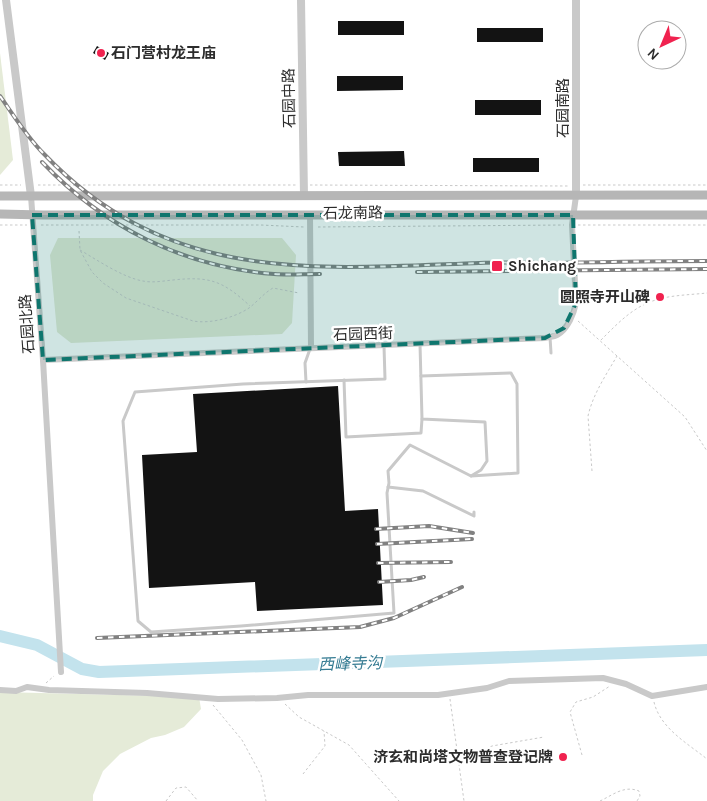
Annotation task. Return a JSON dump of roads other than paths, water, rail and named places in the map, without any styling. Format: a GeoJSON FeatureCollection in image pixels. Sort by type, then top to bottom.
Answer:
{"type":"FeatureCollection","features":[{"type":"Feature","properties":{"kind":"main road","name":"石龙南路"},"geometry":{"type":"LineString","coordinates":[[0,196],[707,195]]}},
{"type":"Feature","properties":{"kind":"main road","name":"石龙南路"},"geometry":{"type":"LineString","coordinates":[[0,214],[707,215]]}},
{"type":"Feature","properties":{"kind":"street","name":"石园北路"},"geometry":{"type":"LineString","coordinates":[[6,0],[31,196],[43,360],[61,672]]}},
{"type":"Feature","properties":{"kind":"street","name":"石园中路"},"geometry":{"type":"LineString","coordinates":[[301,0],[304,196]]}},
{"type":"Feature","properties":{"kind":"street","name":"石园南路"},"geometry":{"type":"LineString","coordinates":[[573,215],[576,196],[576,0]]}},
{"type":"Feature","properties":{"kind":"street"},"geometry":{"type":"LineString","coordinates":[[310,215],[310,348]]}},
{"type":"Feature","properties":{"kind":"street"},"geometry":{"type":"LineString","coordinates":[[550,337],[557,335],[564,328],[572,316],[576,302],[573,215]]}},
{"type":"Feature","properties":{"kind":"street","name":"石园西街"},"geometry":{"type":"LineString","coordinates":[[43,360],[550,337]]}},
{"type":"Feature","properties":{"kind":"street"},"geometry":{"type":"LineString","coordinates":[[0,690],[16,691],[39,688],[207,698],[277,698],[308,695],[449,694],[487,688],[509,681],[603,678],[626,684],[652,696],[707,688]]}},
{"type":"Feature","properties":{"kind":"lane"},"geometry":{"type":"LineString","coordinates":[[550,337],[551,353]]}},
{"type":"Feature","properties":{"kind":"lane"},"geometry":{"type":"LineString","coordinates":[[344,380],[346,437],[420,434],[422,419],[420,344]]}},
{"type":"Feature","properties":{"kind":"lane"},"geometry":{"type":"LineString","coordinates":[[384,345],[385,379],[243,384],[135,392],[123,421],[138,620],[151,632],[394,613],[387,493],[388,470],[410,445],[471,476],[518,473],[517,384],[511,373],[421,376]]}},
{"type":"Feature","properties":{"kind":"lane"},"geometry":{"type":"LineString","coordinates":[[306,382],[305,363],[310,348]]}},
{"type":"Feature","properties":{"kind":"lane"},"geometry":{"type":"LineString","coordinates":[[422,419],[485,422],[487,461],[481,470],[471,476]]}},
{"type":"Feature","properties":{"kind":"lane"},"geometry":{"type":"LineString","coordinates":[[388,487],[423,491],[474,516],[474,512]]}},
{"type":"Feature","properties":{"kind":"waterway","name":"西峰寺沟"},"geometry":{"type":"LineString","coordinates":[[0,636],[37,645],[82,669],[99,672],[707,650]]}},
{"type":"Feature","properties":{"kind":"railway"},"geometry":{"type":"LineString","coordinates":[[0,96],[44,154],[92,197],[142,227],[193,248],[247,260],[302,266],[359,267],[488,263],[707,261]]}},
{"type":"Feature","properties":{"kind":"railway"},"geometry":{"type":"LineString","coordinates":[[42,162],[92,206],[147,240],[177,253],[208,263],[240,270],[274,274],[320,274]]}},
{"type":"Feature","properties":{"kind":"railway"},"geometry":{"type":"LineString","coordinates":[[417,272],[707,269]]}},
{"type":"Feature","properties":{"kind":"railway"},"geometry":{"type":"LineString","coordinates":[[376,529],[429,526],[473,533]]}},
{"type":"Feature","properties":{"kind":"railway"},"geometry":{"type":"LineString","coordinates":[[377,544],[472,539]]}},
{"type":"Feature","properties":{"kind":"railway"},"geometry":{"type":"LineString","coordinates":[[378,563],[451,562]]}},
{"type":"Feature","properties":{"kind":"railway"},"geometry":{"type":"LineString","coordinates":[[379,582],[411,580],[424,577]]}},
{"type":"Feature","properties":{"kind":"railway"},"geometry":{"type":"LineString","coordinates":[[97,638],[360,627],[394,618],[462,587]]}},
{"type":"Feature","properties":{"kind":"place","name":"石门营村龙王庙"},"geometry":{"type":"Point","coordinates":[101,53]}},
{"type":"Feature","properties":{"kind":"place","name":"Shichang"},"geometry":{"type":"Point","coordinates":[497,266]}},
{"type":"Feature","properties":{"kind":"place","name":"圆照寺开山碑"},"geometry":{"type":"Point","coordinates":[660,297]}},
{"type":"Feature","properties":{"kind":"place","name":"济玄和尚塔文物普查登记牌"},"geometry":{"type":"Point","coordinates":[563,757]}}]}
